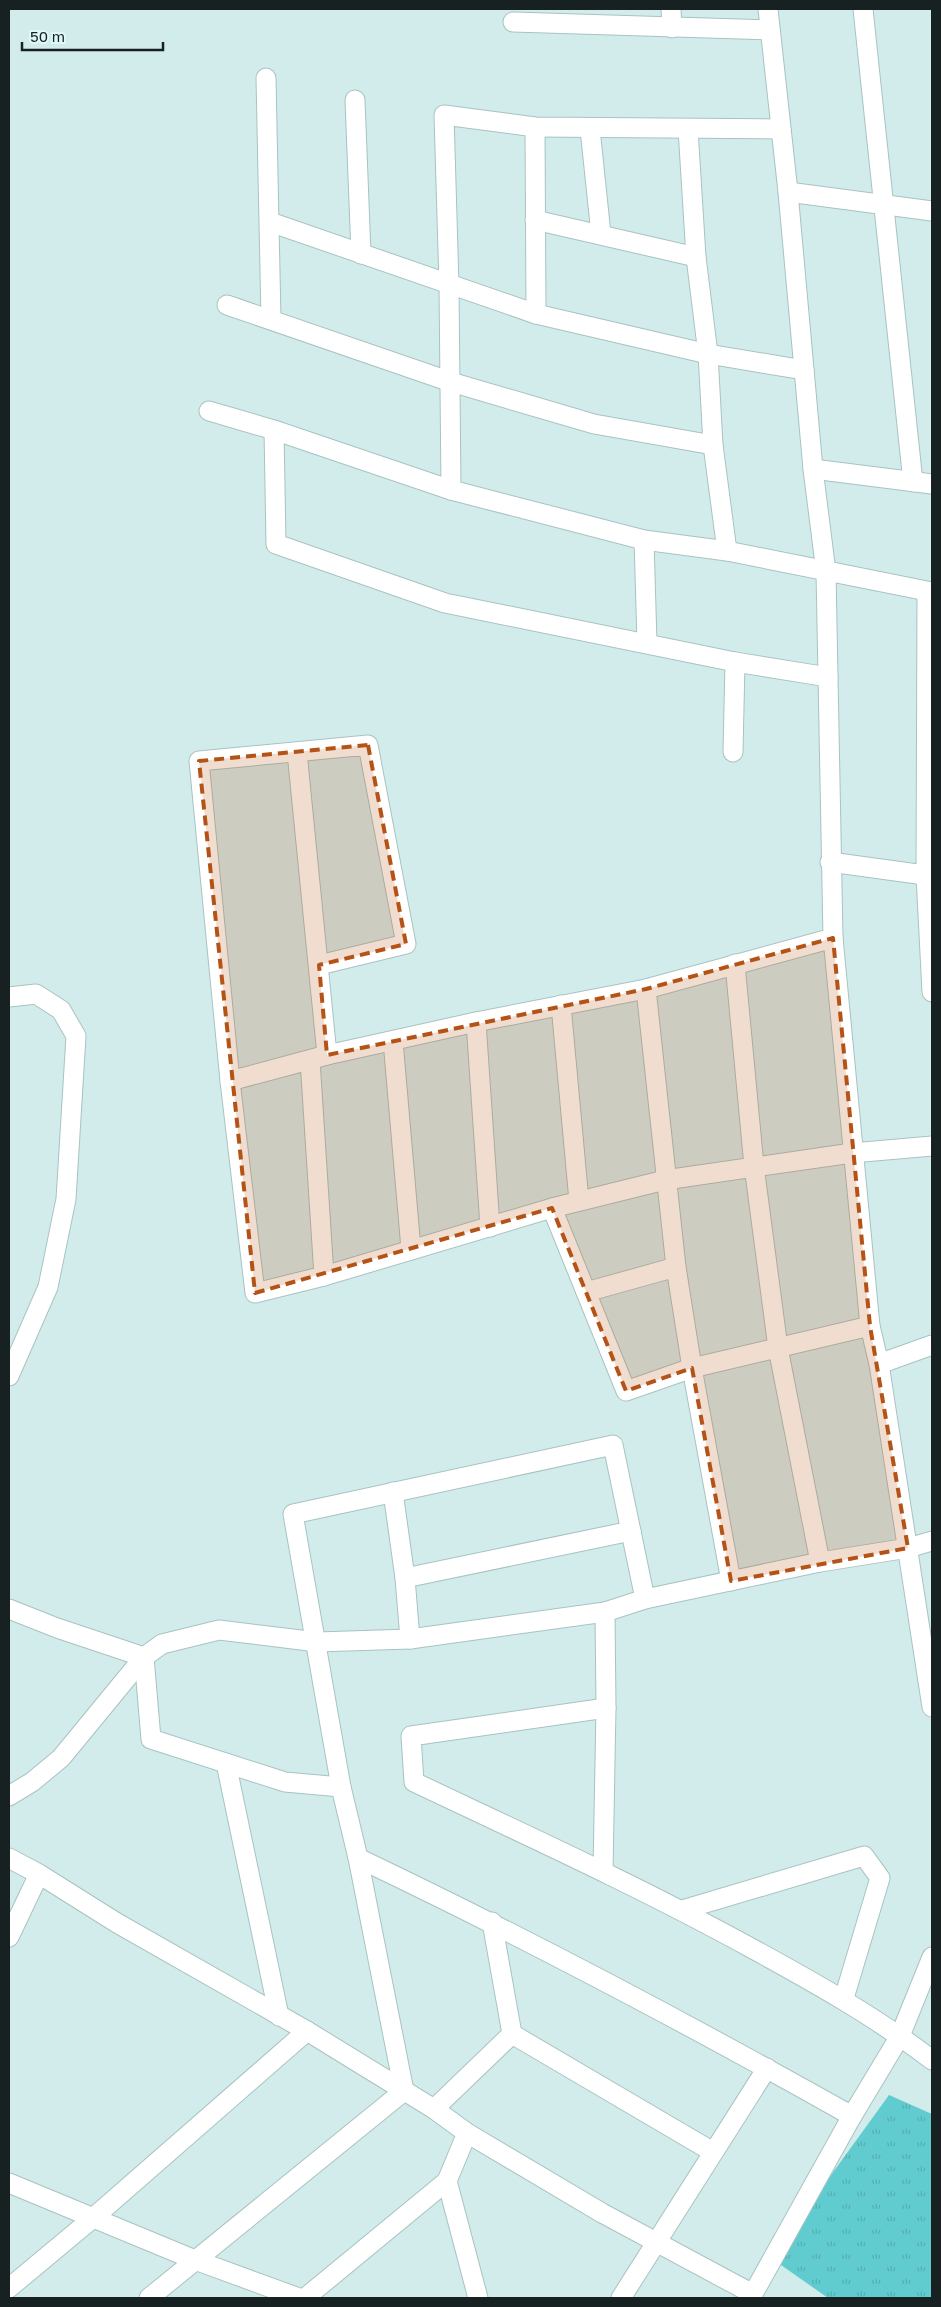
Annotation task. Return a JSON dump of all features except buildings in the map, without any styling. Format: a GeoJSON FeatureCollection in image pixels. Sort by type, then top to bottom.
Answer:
{"type":"FeatureCollection","features":[{"type":"Feature","properties":{"kind":"street"},"geometry":{"type":"LineString","coordinates":[[671,9],[672,28]]}},
{"type":"Feature","properties":{"kind":"street"},"geometry":{"type":"LineString","coordinates":[[768,9],[788,192],[813,469],[826,572],[830,862],[833,938],[852,1153],[870,1326],[879,1364],[908,1548],[927,1646],[932,1707]]}},
{"type":"Feature","properties":{"kind":"street"},"geometry":{"type":"LineString","coordinates":[[863,9],[913,482]]}},
{"type":"Feature","properties":{"kind":"street"},"geometry":{"type":"LineString","coordinates":[[513,22],[577,17],[672,28],[770,30]]}},
{"type":"Feature","properties":{"kind":"street"},"geometry":{"type":"LineString","coordinates":[[266,78],[271,320]]}},
{"type":"Feature","properties":{"kind":"street"},"geometry":{"type":"LineString","coordinates":[[355,100],[361,254]]}},
{"type":"Feature","properties":{"kind":"street"},"geometry":{"type":"LineString","coordinates":[[451,490],[449,285],[444,115],[535,127],[590,129],[781,129]]}},
{"type":"Feature","properties":{"kind":"street"},"geometry":{"type":"LineString","coordinates":[[535,127],[536,314]]}},
{"type":"Feature","properties":{"kind":"street"},"geometry":{"type":"LineString","coordinates":[[590,129],[601,234]]}},
{"type":"Feature","properties":{"kind":"street"},"geometry":{"type":"LineString","coordinates":[[688,129],[696,257],[708,354],[713,444],[727,551]]}},
{"type":"Feature","properties":{"kind":"street"},"geometry":{"type":"LineString","coordinates":[[788,192],[885,207],[932,211]]}},
{"type":"Feature","properties":{"kind":"street"},"geometry":{"type":"LineString","coordinates":[[535,220],[696,257]]}},
{"type":"Feature","properties":{"kind":"street"},"geometry":{"type":"LineString","coordinates":[[270,222],[536,314],[708,354],[804,370]]}},
{"type":"Feature","properties":{"kind":"street"},"geometry":{"type":"LineString","coordinates":[[227,305],[450,382],[594,424],[713,444]]}},
{"type":"Feature","properties":{"kind":"street"},"geometry":{"type":"LineString","coordinates":[[209,411],[274,430],[451,490],[644,540],[727,551],[929,592],[929,876],[932,992]]}},
{"type":"Feature","properties":{"kind":"street"},"geometry":{"type":"LineString","coordinates":[[274,430],[276,544],[445,603],[735,662],[828,677]]}},
{"type":"Feature","properties":{"kind":"street"},"geometry":{"type":"LineString","coordinates":[[813,469],[932,484]]}},
{"type":"Feature","properties":{"kind":"street"},"geometry":{"type":"LineString","coordinates":[[644,540],[647,643]]}},
{"type":"Feature","properties":{"kind":"street"},"geometry":{"type":"LineString","coordinates":[[733,752],[735,662]]}},
{"type":"Feature","properties":{"kind":"street"},"geometry":{"type":"LineString","coordinates":[[319,965],[406,944],[368,745],[199,761],[230,1081],[255,1293],[324,1276],[411,1248],[552,1208],[665,1180],[852,1153],[932,1146]]}},
{"type":"Feature","properties":{"kind":"street"},"geometry":{"type":"LineString","coordinates":[[297,752],[319,965],[324,1276]]}},
{"type":"Feature","properties":{"kind":"street"},"geometry":{"type":"LineString","coordinates":[[830,862],[929,876]]}},
{"type":"Feature","properties":{"kind":"street"},"geometry":{"type":"LineString","coordinates":[[230,1081],[319,1058],[476,1022],[646,989],[833,938]]}},
{"type":"Feature","properties":{"kind":"street"},"geometry":{"type":"LineString","coordinates":[[735,964],[754,1166],[778,1348],[820,1562]]}},
{"type":"Feature","properties":{"kind":"street"},"geometry":{"type":"LineString","coordinates":[[646,989],[665,1180],[676,1267],[692,1368],[732,1582]]}},
{"type":"Feature","properties":{"kind":"street"},"geometry":{"type":"LineString","coordinates":[[9,997],[36,994],[61,1010],[76,1036],[66,1199],[48,1287],[9,1376]]}},
{"type":"Feature","properties":{"kind":"street"},"geometry":{"type":"LineString","coordinates":[[561,1005],[579,1201]]}},
{"type":"Feature","properties":{"kind":"street"},"geometry":{"type":"LineString","coordinates":[[476,1022],[490,1227]]}},
{"type":"Feature","properties":{"kind":"street"},"geometry":{"type":"LineString","coordinates":[[393,1041],[411,1248]]}},
{"type":"Feature","properties":{"kind":"street"},"geometry":{"type":"LineString","coordinates":[[552,1208],[626,1391],[692,1368],[870,1326]]}},
{"type":"Feature","properties":{"kind":"street"},"geometry":{"type":"LineString","coordinates":[[586,1292],[676,1267]]}},
{"type":"Feature","properties":{"kind":"street"},"geometry":{"type":"LineString","coordinates":[[879,1364],[932,1345]]}},
{"type":"Feature","properties":{"kind":"street"},"geometry":{"type":"LineString","coordinates":[[404,2091],[358,1858],[341,1787],[293,1514],[613,1445],[645,1599]]}},
{"type":"Feature","properties":{"kind":"street"},"geometry":{"type":"LineString","coordinates":[[393,1492],[405,1578],[410,1639]]}},
{"type":"Feature","properties":{"kind":"street"},"geometry":{"type":"LineString","coordinates":[[405,1578],[631,1531]]}},
{"type":"Feature","properties":{"kind":"street"},"geometry":{"type":"LineString","coordinates":[[9,1796],[32,1782],[61,1758],[144,1657],[162,1644],[219,1630],[317,1642],[410,1639],[605,1612],[645,1599],[820,1562],[908,1548],[932,1541]]}},
{"type":"Feature","properties":{"kind":"street"},"geometry":{"type":"LineString","coordinates":[[9,1609],[57,1628],[144,1657]]}},
{"type":"Feature","properties":{"kind":"street"},"geometry":{"type":"LineString","coordinates":[[603,1871],[606,1708],[605,1612]]}},
{"type":"Feature","properties":{"kind":"street"},"geometry":{"type":"LineString","coordinates":[[144,1657],[152,1739],[286,1782],[341,1787]]}},
{"type":"Feature","properties":{"kind":"street"},"geometry":{"type":"LineString","coordinates":[[606,1708],[411,1736],[414,1782],[682,1910],[844,1998],[932,2060]]}},
{"type":"Feature","properties":{"kind":"street"},"geometry":{"type":"LineString","coordinates":[[226,1763],[278,2016]]}},
{"type":"Feature","properties":{"kind":"street"},"geometry":{"type":"LineString","coordinates":[[682,1910],[864,1856],[880,1878],[844,1998]]}},
{"type":"Feature","properties":{"kind":"street"},"geometry":{"type":"LineString","coordinates":[[9,1858],[39,1874],[117,1923],[278,2016],[308,2031],[434,2109],[467,2133],[602,2214],[757,2296],[852,2116],[900,2036],[932,1956]]}},
{"type":"Feature","properties":{"kind":"street"},"geometry":{"type":"LineString","coordinates":[[358,1858],[492,1922],[767,2068],[852,2116]]}},
{"type":"Feature","properties":{"kind":"street"},"geometry":{"type":"LineString","coordinates":[[9,1937],[39,1874]]}},
{"type":"Feature","properties":{"kind":"street"},"geometry":{"type":"LineString","coordinates":[[492,1922],[512,2034],[713,2152]]}},
{"type":"Feature","properties":{"kind":"street"},"geometry":{"type":"LineString","coordinates":[[9,2288],[93,2218],[308,2031]]}},
{"type":"Feature","properties":{"kind":"street"},"geometry":{"type":"LineString","coordinates":[[434,2109],[512,2034]]}},
{"type":"Feature","properties":{"kind":"street"},"geometry":{"type":"LineString","coordinates":[[623,2297],[767,2068]]}},
{"type":"Feature","properties":{"kind":"street"},"geometry":{"type":"LineString","coordinates":[[149,2298],[404,2091]]}},
{"type":"Feature","properties":{"kind":"street"},"geometry":{"type":"LineString","coordinates":[[305,2298],[447,2181],[467,2133]]}},
{"type":"Feature","properties":{"kind":"street"},"geometry":{"type":"LineString","coordinates":[[447,2181],[478,2298]]}},
{"type":"Feature","properties":{"kind":"street"},"geometry":{"type":"LineString","coordinates":[[9,2183],[195,2260],[299,2298]]}},
{"type":"Feature","properties":{"kind":"street"},"geometry":{"type":"LineString","coordinates":[[722,2278],[728,2298]]}},
{"type":"Feature","properties":{"kind":"highlighted area"},"geometry":{"type":"Polygon","coordinates":[[[368,745],[406,944],[319,965],[327,1055],[646,989],[833,938],[870,1326],[908,1548],[731,1581],[692,1368],[626,1391],[552,1208],[255,1293],[199,761],[368,745]]]}},
{"type":"Feature","properties":{"kind":"green space"},"geometry":{"type":"Polygon","coordinates":[[[889,2095],[932,2114],[932,2298],[828,2298],[771,2258],[889,2095]]]}}]}
